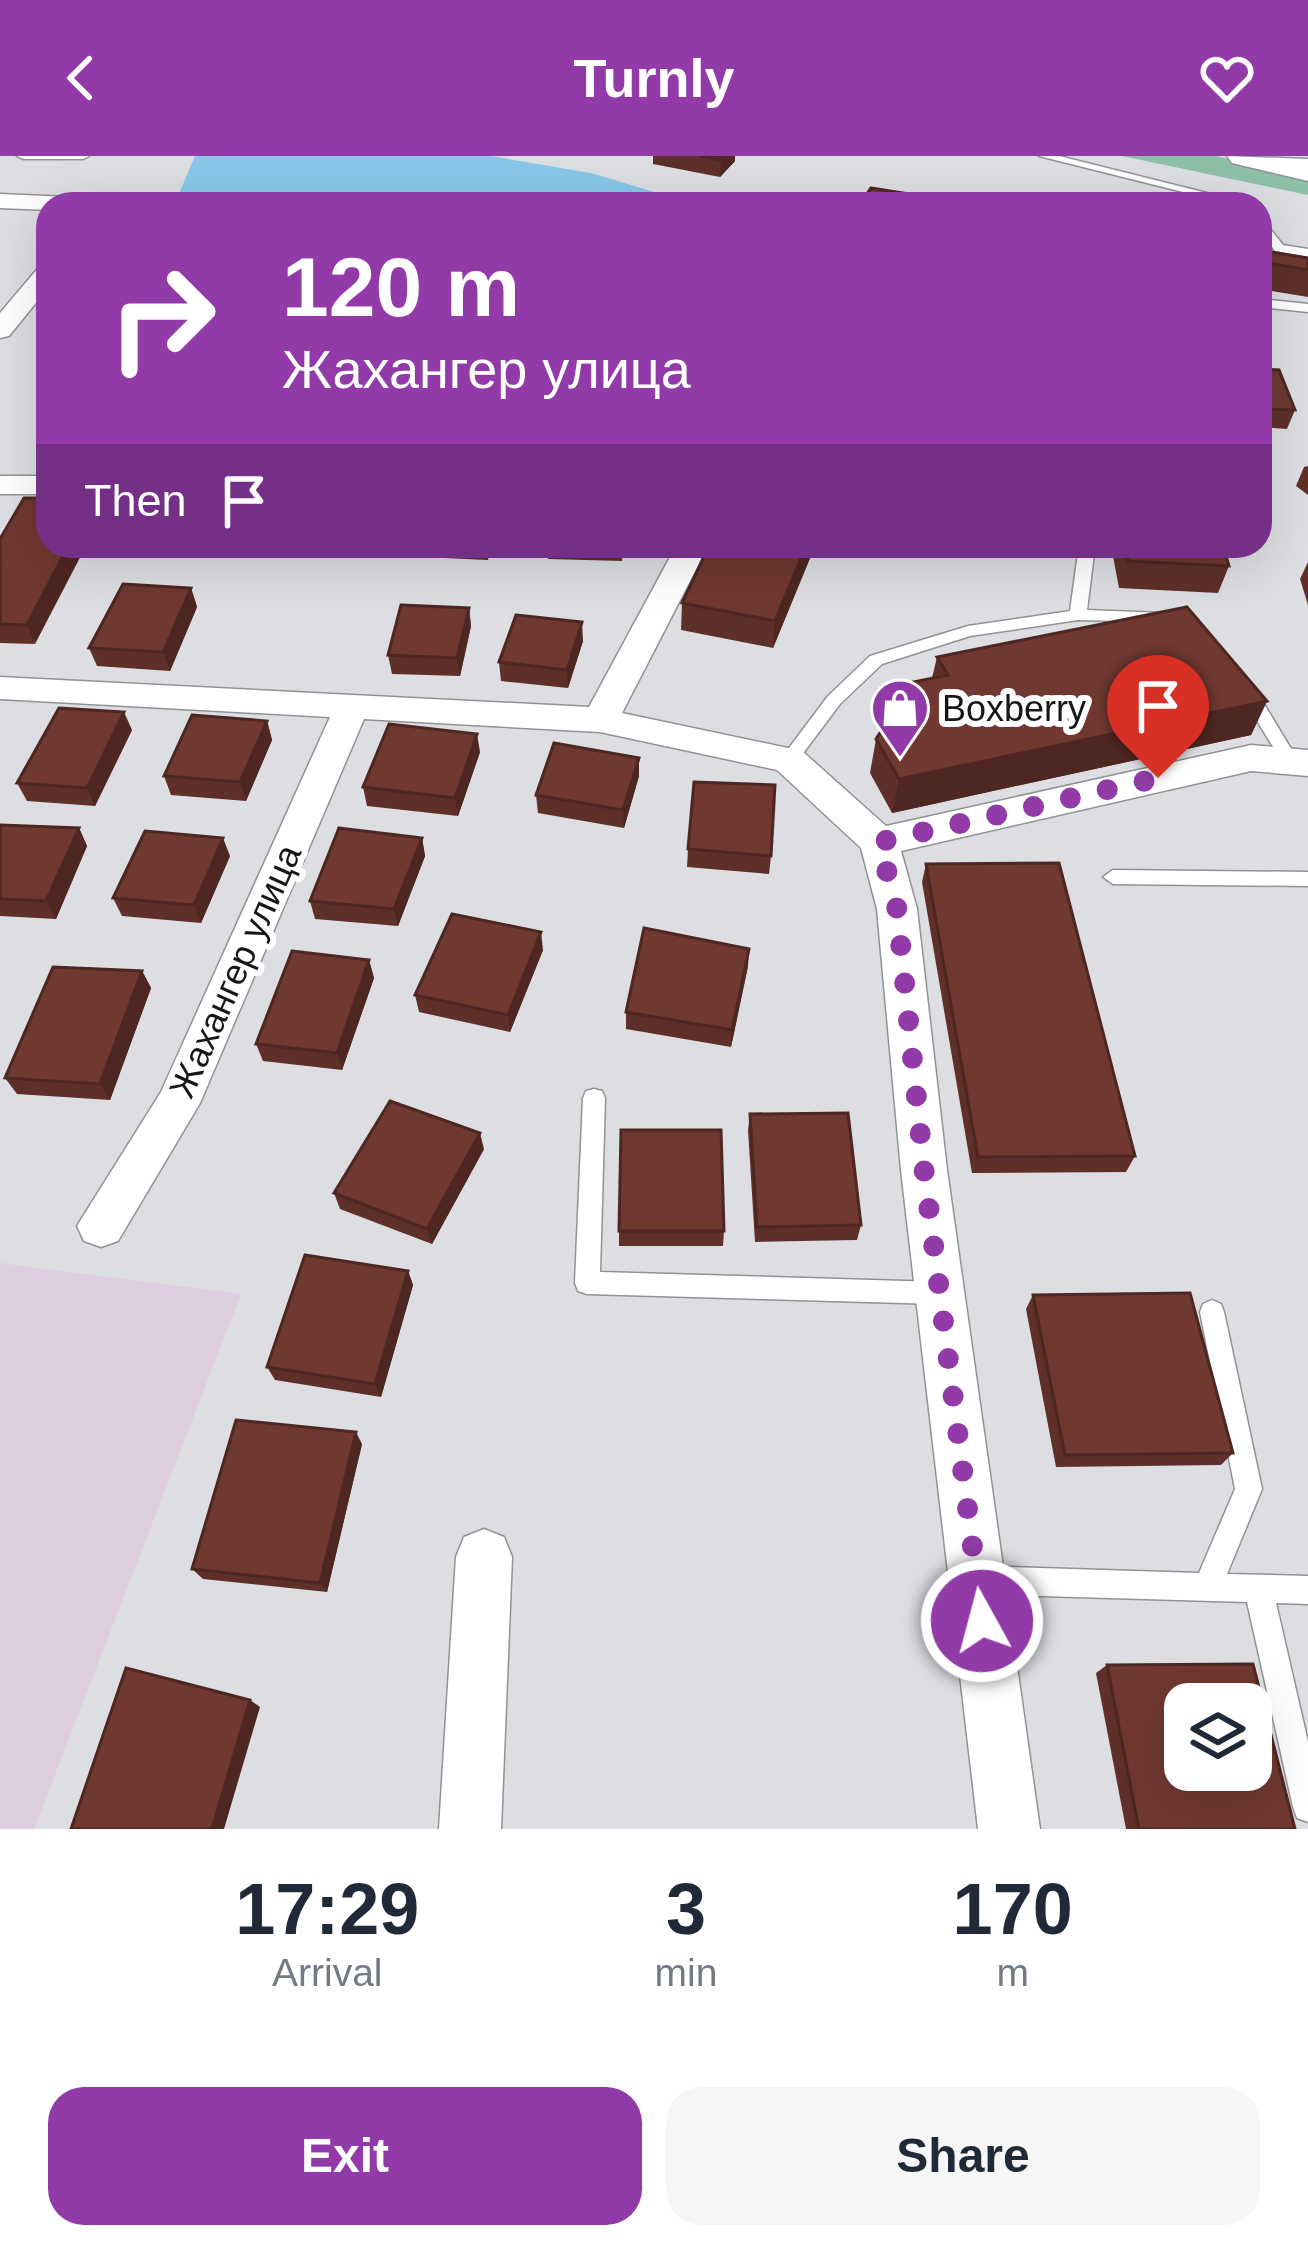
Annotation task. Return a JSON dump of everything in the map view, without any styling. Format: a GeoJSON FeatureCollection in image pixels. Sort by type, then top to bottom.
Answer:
{"type":"FeatureCollection","features":[{"type":"Feature","properties":{"kind":"main road"},"geometry":{"type":"LineString","coordinates":[[1244,156],[1308,170]]}},
{"type":"Feature","properties":{"kind":"street"},"geometry":{"type":"LineString","coordinates":[[0,201],[36,203]]}},
{"type":"Feature","properties":{"kind":"street"},"geometry":{"type":"LineString","coordinates":[[0,330],[36,286]]}},
{"type":"Feature","properties":{"kind":"street"},"geometry":{"type":"LineString","coordinates":[[0,484],[36,485]]}},
{"type":"Feature","properties":{"kind":"street"},"geometry":{"type":"LineString","coordinates":[[600,720],[686,558]]}},
{"type":"Feature","properties":{"kind":"street"},"geometry":{"type":"LineString","coordinates":[[0,688],[600,720],[789,760],[879,842],[897,909],[940,1293],[1009,1829]]}},
{"type":"Feature","properties":{"kind":"street","name":"Жахангер улица"},"geometry":{"type":"LineString","coordinates":[[101,1226],[178,1103],[352,707]]}},
{"type":"Feature","properties":{"kind":"street"},"geometry":{"type":"LineString","coordinates":[[879,842],[1251,758],[1299,762]]}},
{"type":"Feature","properties":{"kind":"street"},"geometry":{"type":"LineString","coordinates":[[470,1829],[484,1557]]}},
{"type":"Feature","properties":{"kind":"lane"},"geometry":{"type":"LineString","coordinates":[[23,156],[83,156]]}},
{"type":"Feature","properties":{"kind":"lane"},"geometry":{"type":"LineString","coordinates":[[1045,156],[1195,192]]}},
{"type":"Feature","properties":{"kind":"lane"},"geometry":{"type":"LineString","coordinates":[[1272,237],[1280,248],[1308,253]]}},
{"type":"Feature","properties":{"kind":"lane"},"geometry":{"type":"LineString","coordinates":[[1272,304],[1308,308]]}},
{"type":"Feature","properties":{"kind":"lane"},"geometry":{"type":"LineString","coordinates":[[1078,615],[1086,558]]}},
{"type":"Feature","properties":{"kind":"lane"},"geometry":{"type":"LineString","coordinates":[[789,760],[834,700],[877,661],[968,631],[1078,615],[1174,620]]}},
{"type":"Feature","properties":{"kind":"lane"},"geometry":{"type":"LineString","coordinates":[[1233,667],[1299,762]]}},
{"type":"Feature","properties":{"kind":"lane"},"geometry":{"type":"LineString","coordinates":[[1113,877],[1308,879]]}},
{"type":"Feature","properties":{"kind":"lane"},"geometry":{"type":"LineString","coordinates":[[594,1098],[587,1283],[940,1293]]}},
{"type":"Feature","properties":{"kind":"lane"},"geometry":{"type":"LineString","coordinates":[[1207,1587],[1249,1489],[1212,1312]]}},
{"type":"Feature","properties":{"kind":"lane"},"geometry":{"type":"LineString","coordinates":[[977,1580],[1308,1589]]}},
{"type":"Feature","properties":{"kind":"lane"},"geometry":{"type":"LineString","coordinates":[[1258,1588],[1308,1808]]}},
{"type":"Feature","properties":{"kind":"shaded area"},"geometry":{"type":"Polygon","coordinates":[[[0,1263],[241,1294],[34,1829],[0,1829],[0,1263]]]}},
{"type":"Feature","properties":{"kind":"green space"},"geometry":{"type":"Polygon","coordinates":[[[1122,156],[1216,156],[1308,176],[1308,195],[1122,156]]]}},
{"type":"Feature","properties":{"kind":"water"},"geometry":{"type":"Polygon","coordinates":[[[195,156],[491,156],[591,173],[654,192],[180,192],[195,156]]]}},
{"type":"Feature","properties":{"kind":"building"},"geometry":{"type":"Polygon","coordinates":[[[1272,252],[1308,258],[1308,270],[1272,264],[1272,252]]]}},
{"type":"Feature","properties":{"kind":"building"},"geometry":{"type":"Polygon","coordinates":[[[1272,370],[1279,370],[1295,410],[1272,409],[1272,370]]]}},
{"type":"Feature","properties":{"kind":"building"},"geometry":{"type":"Polygon","coordinates":[[[24,498],[36,498],[36,558],[62,558],[27,625],[0,624],[0,539],[24,498]]]}},
{"type":"Feature","properties":{"kind":"building"},"geometry":{"type":"Polygon","coordinates":[[[703,558],[801,558],[775,621],[682,603],[703,558]]]}},
{"type":"Feature","properties":{"kind":"building"},"geometry":{"type":"Polygon","coordinates":[[[1227,558],[1229,566],[1128,561],[1227,558]]]}},
{"type":"Feature","properties":{"kind":"building"},"geometry":{"type":"Polygon","coordinates":[[[123,584],[191,588],[163,652],[89,648],[123,584]]]}},
{"type":"Feature","properties":{"kind":"building"},"geometry":{"type":"Polygon","coordinates":[[[401,605],[469,608],[457,658],[388,655],[401,605]]]}},
{"type":"Feature","properties":{"kind":"building"},"geometry":{"type":"Polygon","coordinates":[[[1187,607],[1267,701],[899,779],[876,739],[913,682],[948,675],[937,657],[1187,607]]]}},
{"type":"Feature","properties":{"kind":"building"},"geometry":{"type":"Polygon","coordinates":[[[516,615],[582,622],[567,670],[499,662],[516,615]]]}},
{"type":"Feature","properties":{"kind":"building"},"geometry":{"type":"Polygon","coordinates":[[[59,708],[124,712],[87,788],[17,783],[59,708]]]}},
{"type":"Feature","properties":{"kind":"building"},"geometry":{"type":"Polygon","coordinates":[[[192,715],[267,721],[240,782],[164,776],[192,715]]]}},
{"type":"Feature","properties":{"kind":"building"},"geometry":{"type":"Polygon","coordinates":[[[389,724],[477,734],[455,798],[363,787],[389,724]]]}},
{"type":"Feature","properties":{"kind":"building"},"geometry":{"type":"Polygon","coordinates":[[[554,743],[639,758],[623,810],[536,795],[554,743]]]}},
{"type":"Feature","properties":{"kind":"building"},"geometry":{"type":"Polygon","coordinates":[[[694,782],[775,785],[771,856],[688,849],[694,782]]]}},
{"type":"Feature","properties":{"kind":"building"},"geometry":{"type":"Polygon","coordinates":[[[0,825],[79,828],[46,901],[0,899],[0,825]]]}},
{"type":"Feature","properties":{"kind":"building"},"geometry":{"type":"Polygon","coordinates":[[[339,828],[422,838],[394,909],[310,901],[339,828]]]}},
{"type":"Feature","properties":{"kind":"building"},"geometry":{"type":"Polygon","coordinates":[[[145,831],[223,838],[194,905],[113,898],[145,831]]]}},
{"type":"Feature","properties":{"kind":"building"},"geometry":{"type":"Polygon","coordinates":[[[1059,863],[1135,1156],[978,1157],[926,864],[1059,863]]]}},
{"type":"Feature","properties":{"kind":"building"},"geometry":{"type":"Polygon","coordinates":[[[452,914],[541,932],[508,1015],[415,995],[452,914]]]}},
{"type":"Feature","properties":{"kind":"building"},"geometry":{"type":"Polygon","coordinates":[[[644,928],[749,949],[732,1030],[626,1012],[644,928]]]}},
{"type":"Feature","properties":{"kind":"building"},"geometry":{"type":"Polygon","coordinates":[[[292,951],[369,960],[337,1053],[256,1044],[292,951]]]}},
{"type":"Feature","properties":{"kind":"building"},"geometry":{"type":"Polygon","coordinates":[[[53,967],[142,971],[100,1084],[5,1078],[53,967]]]}},
{"type":"Feature","properties":{"kind":"building"},"geometry":{"type":"Polygon","coordinates":[[[390,1101],[480,1133],[427,1229],[334,1193],[390,1101]]]}},
{"type":"Feature","properties":{"kind":"building"},"geometry":{"type":"Polygon","coordinates":[[[848,1113],[861,1225],[757,1227],[750,1114],[848,1113]]]}},
{"type":"Feature","properties":{"kind":"building"},"geometry":{"type":"Polygon","coordinates":[[[621,1130],[721,1130],[724,1231],[619,1231],[621,1130]]]}},
{"type":"Feature","properties":{"kind":"building"},"geometry":{"type":"Polygon","coordinates":[[[305,1255],[408,1271],[375,1384],[267,1367],[305,1255]]]}},
{"type":"Feature","properties":{"kind":"building"},"geometry":{"type":"Polygon","coordinates":[[[1190,1293],[1233,1453],[1065,1455],[1033,1295],[1190,1293]]]}},
{"type":"Feature","properties":{"kind":"building"},"geometry":{"type":"Polygon","coordinates":[[[236,1420],[356,1432],[320,1583],[192,1569],[236,1420]]]}},
{"type":"Feature","properties":{"kind":"building"},"geometry":{"type":"Polygon","coordinates":[[[1253,1664],[1258,1683],[1164,1683],[1164,1791],[1272,1791],[1272,1739],[1295,1829],[1139,1829],[1107,1665],[1253,1664]]]}},
{"type":"Feature","properties":{"kind":"building"},"geometry":{"type":"Polygon","coordinates":[[[126,1668],[250,1700],[212,1829],[71,1829],[126,1668]]]}},
{"type":"Feature","properties":{"kind":"place","name":"Boxberry"},"geometry":{"type":"Point","coordinates":[900,759]}},
{"type":"Feature","properties":{"kind":"route"},"geometry":{"type":"LineString","coordinates":[[982,1621],[924,1170],[897,909],[879,842],[1158,778]]}}]}
